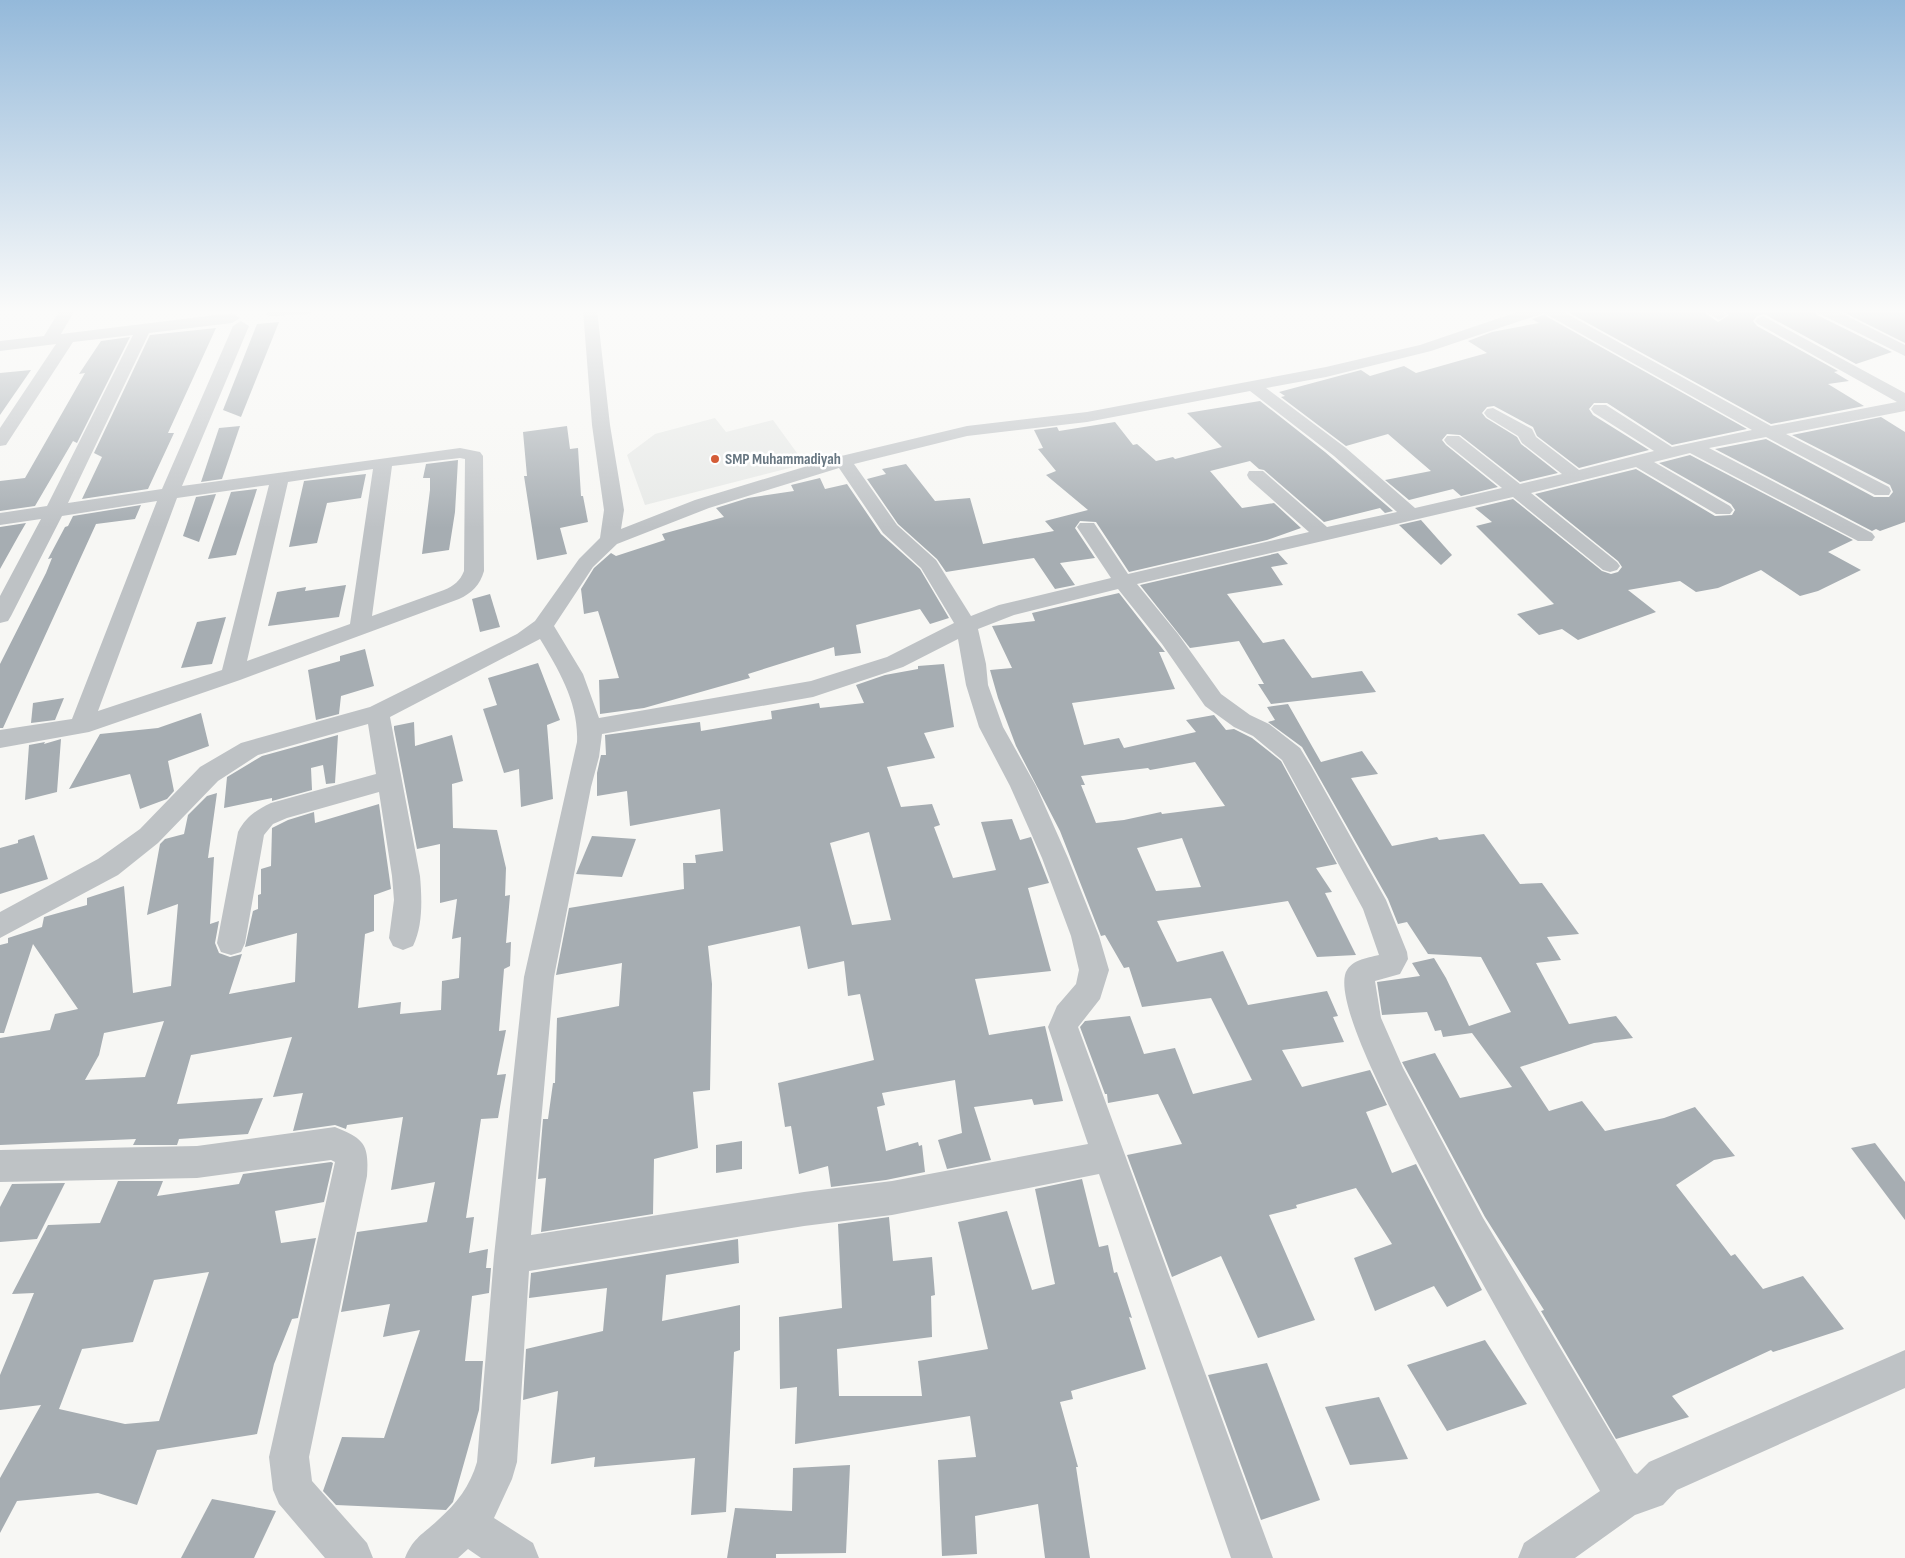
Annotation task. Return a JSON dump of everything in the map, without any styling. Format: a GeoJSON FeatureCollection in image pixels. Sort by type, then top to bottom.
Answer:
{"type":"FeatureCollection","features":[{"type":"Feature","properties":{"kind":"street"},"geometry":{"type":"LineString","coordinates":[[0,441],[38,383]]}},
{"type":"Feature","properties":{"kind":"street"},"geometry":{"type":"LineString","coordinates":[[0,616],[55,510],[117,383]]}},
{"type":"Feature","properties":{"kind":"street"},"geometry":{"type":"LineString","coordinates":[[81,726],[170,493],[219,383]]}},
{"type":"Feature","properties":{"kind":"street"},"geometry":{"type":"LineString","coordinates":[[597,383],[601,425],[614,510],[610,540]]}},
{"type":"Feature","properties":{"kind":"street"},"geometry":{"type":"LineString","coordinates":[[0,926],[108,867],[149,836],[209,774],[250,749],[378,712],[525,639],[543,626],[586,563],[610,540],[702,504],[843,461],[966,431],[1087,417],[1270,383]]}},
{"type":"Feature","properties":{"kind":"street"},"geometry":{"type":"LineString","coordinates":[[1680,383],[1770,432],[1802,452],[1882,491]]}},
{"type":"Feature","properties":{"kind":"street"},"geometry":{"type":"LineString","coordinates":[[1874,383],[1905,400]]}},
{"type":"Feature","properties":{"kind":"street"},"geometry":{"type":"LineString","coordinates":[[1253,386],[1340,452],[1412,516]]}},
{"type":"Feature","properties":{"kind":"street"},"geometry":{"type":"LineString","coordinates":[[590,728],[813,689],[904,658],[966,626],[1007,610],[1123,581],[1323,534],[1515,492],[1692,447],[1905,406]]}},
{"type":"Feature","properties":{"kind":"street"},"geometry":{"type":"LineString","coordinates":[[1600,409],[1669,453]]}},
{"type":"Feature","properties":{"kind":"street"},"geometry":{"type":"LineString","coordinates":[[1493,413],[1526,433],[1528,439],[1577,477]]}},
{"type":"Feature","properties":{"kind":"street"},"geometry":{"type":"LineString","coordinates":[[1454,440],[1515,492],[1610,566]]}},
{"type":"Feature","properties":{"kind":"street"},"geometry":{"type":"LineString","coordinates":[[1692,447],[1865,537]]}},
{"type":"Feature","properties":{"kind":"street"},"geometry":{"type":"LineString","coordinates":[[0,519],[383,462],[460,453],[474,456],[474,571],[472,581],[455,593],[232,675],[81,726],[0,739]]}},
{"type":"Feature","properties":{"kind":"street"},"geometry":{"type":"LineString","coordinates":[[1638,460],[1723,510]]}},
{"type":"Feature","properties":{"kind":"street"},"geometry":{"type":"LineString","coordinates":[[843,461],[890,529],[929,564],[966,626],[975,664],[977,685],[991,726],[1030,800],[1085,936],[1094,970],[1090,990],[1068,1016],[1063,1027],[1252,1558]]}},
{"type":"Feature","properties":{"kind":"street"},"geometry":{"type":"LineString","coordinates":[[360,628],[383,462]]}},
{"type":"Feature","properties":{"kind":"street"},"geometry":{"type":"LineString","coordinates":[[1256,474],[1323,534]]}},
{"type":"Feature","properties":{"kind":"street"},"geometry":{"type":"LineString","coordinates":[[232,675],[280,477]]}},
{"type":"Feature","properties":{"kind":"street"},"geometry":{"type":"LineString","coordinates":[[1087,526],[1123,581],[1170,639],[1213,700],[1266,734],[1291,754],[1299,766],[1376,908],[1393,952],[1394,959],[1390,965],[1366,971],[1360,975],[1366,1018],[1392,1078],[1471,1230],[1620,1486],[1629,1495]]}},
{"type":"Feature","properties":{"kind":"street"},"geometry":{"type":"LineString","coordinates":[[426,1558],[466,1524],[482,1502],[491,1485],[497,1462],[512,1256],[539,977],[578,787],[587,758],[590,728],[579,688],[562,654],[543,626]]}},
{"type":"Feature","properties":{"kind":"street"},"geometry":{"type":"LineString","coordinates":[[378,712],[388,780],[399,827],[406,876],[408,900],[403,938]]}},
{"type":"Feature","properties":{"kind":"street"},"geometry":{"type":"LineString","coordinates":[[231,943],[251,832],[264,817],[280,810],[388,780]]}},
{"type":"Feature","properties":{"kind":"street"},"geometry":{"type":"LineString","coordinates":[[0,1166],[197,1162],[335,1143],[352,1155],[350,1176],[289,1457],[293,1490],[352,1558]]}},
{"type":"Feature","properties":{"kind":"street"},"geometry":{"type":"LineString","coordinates":[[512,1256],[804,1209],[892,1198],[1109,1156]]}},
{"type":"Feature","properties":{"kind":"street"},"geometry":{"type":"LineString","coordinates":[[1539,1558],[1629,1495],[1640,1495],[1648,1492],[1663,1476],[1905,1369]]}},
{"type":"Feature","properties":{"kind":"street"},"geometry":{"type":"LineString","coordinates":[[466,1524],[518,1558]]}},
{"type":"Feature","properties":{"kind":"shaded area","name":"SMP Muhammadiyah"},"geometry":{"type":"Polygon","coordinates":[[[715,418],[726,432],[773,420],[805,464],[645,505],[627,455],[655,434],[715,418]]]}},
{"type":"Feature","properties":{"kind":"building"},"geometry":{"type":"Polygon","coordinates":[[[0,383],[22,383],[0,415],[0,383]]]}},
{"type":"Feature","properties":{"kind":"building"},"geometry":{"type":"Polygon","coordinates":[[[79,383],[107,383],[77,443],[73,441],[35,506],[0,511],[0,481],[25,478],[79,383]]]}},
{"type":"Feature","properties":{"kind":"building"},"geometry":{"type":"Polygon","coordinates":[[[127,383],[191,383],[168,433],[174,433],[148,489],[82,499],[102,457],[94,453],[127,383]]]}},
{"type":"Feature","properties":{"kind":"building"},"geometry":{"type":"Polygon","coordinates":[[[234,383],[255,383],[241,417],[223,410],[234,383]]]}},
{"type":"Feature","properties":{"kind":"building"},"geometry":{"type":"Polygon","coordinates":[[[1314,383],[1665,383],[1747,429],[1672,445],[1607,403],[1594,403],[1589,409],[1593,415],[1649,450],[1579,468],[1537,436],[1533,427],[1494,406],[1487,407],[1482,413],[1486,418],[1517,437],[1521,444],[1558,473],[1520,482],[1460,435],[1447,434],[1442,440],[1446,445],[1498,487],[1461,496],[1453,489],[1409,500],[1385,480],[1431,471],[1388,434],[1346,446],[1281,397],[1285,396],[1279,392],[1314,383]]]}},
{"type":"Feature","properties":{"kind":"building"},"geometry":{"type":"Polygon","coordinates":[[[1696,383],[1837,383],[1828,384],[1864,406],[1771,424],[1696,383]]]}},
{"type":"Feature","properties":{"kind":"building"},"geometry":{"type":"Polygon","coordinates":[[[1260,401],[1325,452],[1393,511],[1385,513],[1380,508],[1324,522],[1264,470],[1259,469],[1250,461],[1210,471],[1242,508],[1274,503],[1301,528],[1267,540],[1129,572],[1096,522],[1080,521],[1075,528],[1095,558],[1060,563],[1075,585],[1055,589],[1034,558],[946,572],[937,559],[898,524],[867,479],[886,474],[882,469],[906,464],[935,501],[970,498],[983,544],[1054,531],[1045,521],[1088,510],[1046,475],[1056,471],[1038,449],[1043,448],[1034,430],[1057,427],[1059,431],[1115,422],[1133,445],[1137,444],[1156,461],[1173,457],[1175,459],[1222,447],[1187,413],[1260,401]]]}},
{"type":"Feature","properties":{"kind":"building"},"geometry":{"type":"Polygon","coordinates":[[[1881,417],[1905,432],[1905,522],[1880,531],[1876,529],[1872,531],[1715,449],[1766,439],[1874,497],[1889,497],[1893,492],[1890,485],[1792,435],[1881,417]]]}},
{"type":"Feature","properties":{"kind":"building"},"geometry":{"type":"Polygon","coordinates":[[[240,426],[222,479],[201,482],[219,428],[240,426]]]}},
{"type":"Feature","properties":{"kind":"building"},"geometry":{"type":"Polygon","coordinates":[[[567,426],[570,449],[578,448],[581,496],[583,496],[588,522],[560,528],[567,554],[537,560],[524,476],[527,476],[523,432],[567,426]]]}},
{"type":"Feature","properties":{"kind":"building"},"geometry":{"type":"Polygon","coordinates":[[[1690,455],[1853,540],[1828,552],[1861,570],[1818,591],[1800,596],[1761,570],[1718,588],[1696,592],[1680,581],[1628,590],[1656,612],[1578,640],[1562,629],[1539,635],[1517,614],[1554,604],[1476,526],[1492,522],[1475,508],[1513,499],[1602,571],[1611,574],[1618,572],[1622,567],[1618,561],[1535,494],[1636,469],[1715,516],[1732,515],[1735,510],[1731,504],[1659,463],[1690,455]]]}},
{"type":"Feature","properties":{"kind":"building"},"geometry":{"type":"Polygon","coordinates":[[[458,460],[455,512],[449,550],[422,554],[430,490],[430,478],[423,478],[426,464],[458,460]]]}},
{"type":"Feature","properties":{"kind":"building"},"geometry":{"type":"Polygon","coordinates":[[[366,474],[361,498],[327,503],[317,543],[289,547],[304,481],[366,474]]]}},
{"type":"Feature","properties":{"kind":"building"},"geometry":{"type":"Polygon","coordinates":[[[820,478],[825,489],[847,484],[881,534],[920,569],[949,618],[930,624],[920,609],[856,625],[861,653],[835,656],[834,647],[748,674],[750,678],[644,708],[600,714],[599,680],[619,678],[598,611],[584,614],[581,589],[594,568],[611,553],[616,556],[665,540],[662,534],[724,517],[716,508],[748,498],[794,491],[791,485],[820,478]]]}},
{"type":"Feature","properties":{"kind":"building"},"geometry":{"type":"Polygon","coordinates":[[[257,489],[236,555],[208,559],[231,492],[257,489]]]}},
{"type":"Feature","properties":{"kind":"building"},"geometry":{"type":"Polygon","coordinates":[[[216,494],[199,542],[183,536],[196,497],[216,494]]]}},
{"type":"Feature","properties":{"kind":"building"},"geometry":{"type":"Polygon","coordinates":[[[141,505],[135,519],[96,524],[3,728],[0,728],[0,664],[46,573],[52,558],[48,559],[65,527],[68,526],[73,516],[141,505]]]}},
{"type":"Feature","properties":{"kind":"building"},"geometry":{"type":"Polygon","coordinates":[[[1421,520],[1452,555],[1441,565],[1399,525],[1421,520]]]}},
{"type":"Feature","properties":{"kind":"building"},"geometry":{"type":"Polygon","coordinates":[[[26,523],[19,535],[0,569],[0,527],[26,523]]]}},
{"type":"Feature","properties":{"kind":"building"},"geometry":{"type":"Polygon","coordinates":[[[1278,553],[1288,564],[1271,567],[1283,585],[1227,594],[1263,643],[1284,639],[1312,678],[1362,671],[1376,692],[1271,704],[1258,684],[1264,684],[1239,641],[1190,648],[1140,585],[1278,553]]]}},
{"type":"Feature","properties":{"kind":"building"},"geometry":{"type":"Polygon","coordinates":[[[346,585],[339,617],[268,626],[277,592],[306,587],[305,591],[346,585]]]}},
{"type":"Feature","properties":{"kind":"building"},"geometry":{"type":"Polygon","coordinates":[[[1119,593],[1165,652],[1159,652],[1175,689],[1072,703],[1084,745],[1119,738],[1124,748],[1196,732],[1186,720],[1214,715],[1226,730],[1234,729],[1252,738],[1281,761],[1337,864],[1316,868],[1332,892],[1325,893],[1356,955],[1317,957],[1288,901],[1157,921],[1177,962],[1223,951],[1248,1005],[1327,991],[1338,1016],[1333,1017],[1344,1042],[1282,1050],[1302,1087],[1370,1070],[1387,1105],[1366,1112],[1392,1173],[1416,1164],[1482,1290],[1447,1307],[1434,1286],[1375,1311],[1354,1258],[1392,1244],[1356,1188],[1296,1205],[1297,1208],[1269,1215],[1315,1320],[1258,1338],[1221,1256],[1172,1277],[1127,1155],[1182,1144],[1158,1094],[1108,1103],[1107,1094],[1105,1094],[1080,1027],[1085,1021],[1130,1016],[1144,1054],[1175,1048],[1193,1094],[1252,1080],[1211,998],[1142,1007],[1129,967],[1124,968],[1105,935],[1101,936],[1060,831],[1016,746],[990,670],[1012,668],[992,626],[1035,621],[1032,613],[1119,593]],[[1195,762],[1150,770],[1148,768],[1081,776],[1085,785],[1081,785],[1096,823],[1124,820],[1161,812],[1162,814],[1225,806],[1195,762]],[[1182,838],[1137,848],[1156,891],[1201,887],[1182,838]]]}},
{"type":"Feature","properties":{"kind":"building"},"geometry":{"type":"Polygon","coordinates":[[[490,594],[500,627],[480,632],[472,599],[490,594]]]}},
{"type":"Feature","properties":{"kind":"building"},"geometry":{"type":"Polygon","coordinates":[[[226,617],[212,664],[181,668],[197,622],[226,617]]]}},
{"type":"Feature","properties":{"kind":"building"},"geometry":{"type":"Polygon","coordinates":[[[365,649],[374,686],[341,696],[339,714],[316,720],[308,670],[340,661],[340,656],[365,649]]]}},
{"type":"Feature","properties":{"kind":"building"},"geometry":{"type":"Polygon","coordinates":[[[538,663],[560,720],[547,725],[553,799],[521,807],[519,769],[504,773],[483,709],[497,705],[488,678],[538,663]]]}},
{"type":"Feature","properties":{"kind":"building"},"geometry":{"type":"Polygon","coordinates":[[[944,664],[954,727],[924,733],[935,758],[887,767],[901,807],[932,804],[940,825],[934,827],[953,878],[996,870],[981,822],[1012,819],[1020,840],[1031,837],[1049,883],[1028,888],[1051,971],[975,979],[989,1035],[1045,1026],[1063,1101],[1034,1105],[1032,1099],[974,1107],[991,1160],[947,1169],[938,1140],[962,1133],[955,1080],[882,1093],[885,1105],[877,1107],[886,1151],[918,1142],[919,1146],[922,1145],[925,1172],[886,1180],[831,1187],[828,1166],[799,1174],[791,1126],[785,1127],[778,1083],[874,1060],[860,994],[848,996],[844,961],[808,969],[800,926],[708,946],[712,984],[710,1090],[693,1092],[698,1148],[654,1159],[653,1214],[541,1232],[546,1178],[538,1179],[543,1119],[548,1119],[553,1083],[555,1083],[557,1018],[619,1006],[622,963],[556,975],[569,908],[684,889],[683,863],[696,863],[695,855],[723,851],[720,809],[630,826],[627,791],[597,796],[597,773],[601,755],[606,755],[605,735],[700,722],[701,731],[772,719],[771,711],[819,703],[820,708],[864,703],[856,685],[885,675],[918,669],[918,666],[944,664]],[[869,832],[830,843],[852,925],[891,920],[869,832]]]}},
{"type":"Feature","properties":{"kind":"building"},"geometry":{"type":"Polygon","coordinates":[[[64,698],[55,720],[31,723],[33,703],[64,698]]]}},
{"type":"Feature","properties":{"kind":"building"},"geometry":{"type":"Polygon","coordinates":[[[1288,704],[1321,762],[1362,751],[1378,774],[1351,778],[1392,846],[1437,837],[1439,840],[1484,834],[1520,884],[1542,883],[1579,934],[1547,937],[1561,960],[1536,963],[1569,1024],[1616,1016],[1633,1038],[1594,1043],[1520,1067],[1549,1111],[1582,1101],[1605,1131],[1664,1118],[1695,1107],[1735,1156],[1714,1160],[1676,1185],[1731,1256],[1735,1254],[1763,1289],[1803,1276],[1844,1329],[1773,1352],[1771,1350],[1672,1396],[1689,1417],[1616,1439],[1541,1311],[1544,1310],[1485,1217],[1402,1062],[1435,1053],[1460,1098],[1512,1087],[1472,1033],[1443,1037],[1441,1030],[1435,1031],[1427,1012],[1382,1015],[1377,982],[1420,976],[1412,963],[1434,958],[1446,978],[1469,1026],[1511,1012],[1481,957],[1428,954],[1407,922],[1398,924],[1388,899],[1302,747],[1268,722],[1275,720],[1267,707],[1288,704]]]}},
{"type":"Feature","properties":{"kind":"building"},"geometry":{"type":"Polygon","coordinates":[[[201,713],[209,746],[168,761],[174,791],[167,799],[140,809],[130,774],[69,789],[100,734],[158,728],[201,713]]]}},
{"type":"Feature","properties":{"kind":"building"},"geometry":{"type":"Polygon","coordinates":[[[414,722],[415,746],[452,735],[463,781],[452,784],[453,828],[497,830],[506,868],[505,896],[510,895],[506,943],[511,942],[510,966],[504,969],[499,1031],[506,1030],[497,1075],[506,1074],[498,1118],[481,1119],[466,1218],[474,1217],[469,1253],[488,1249],[486,1268],[491,1268],[489,1293],[472,1296],[465,1361],[483,1361],[479,1410],[453,1502],[446,1510],[336,1505],[323,1491],[342,1437],[384,1438],[420,1330],[383,1337],[390,1304],[341,1312],[357,1232],[427,1222],[435,1182],[391,1190],[403,1117],[347,1125],[346,1129],[335,1125],[293,1131],[303,1093],[273,1097],[292,1037],[191,1055],[177,1104],[263,1098],[248,1134],[179,1139],[177,1145],[133,1145],[136,1139],[0,1145],[0,1038],[50,1030],[55,1014],[78,1009],[33,944],[4,1033],[0,1033],[0,945],[8,943],[8,938],[42,927],[44,917],[87,905],[87,898],[124,886],[133,993],[171,986],[178,904],[147,915],[160,844],[165,839],[184,834],[188,815],[207,796],[217,793],[208,858],[214,857],[210,924],[219,921],[215,943],[219,953],[230,957],[242,954],[229,994],[295,982],[297,933],[245,947],[253,911],[258,909],[258,895],[261,894],[261,869],[271,866],[272,828],[288,820],[314,812],[315,823],[379,804],[391,889],[374,895],[374,931],[365,934],[358,1008],[401,1002],[400,1014],[441,1010],[442,981],[459,978],[461,937],[452,939],[457,899],[440,903],[440,844],[417,849],[394,726],[414,722]],[[164,1021],[104,1033],[99,1055],[85,1080],[145,1077],[164,1021]]]}},
{"type":"Feature","properties":{"kind":"building"},"geometry":{"type":"Polygon","coordinates":[[[338,735],[335,783],[326,784],[323,765],[311,768],[312,790],[272,801],[272,798],[224,808],[227,777],[262,756],[338,735]]]}},
{"type":"Feature","properties":{"kind":"building"},"geometry":{"type":"Polygon","coordinates":[[[61,739],[57,792],[25,800],[29,745],[45,742],[44,744],[61,739]]]}},
{"type":"Feature","properties":{"kind":"building"},"geometry":{"type":"Polygon","coordinates":[[[34,835],[48,879],[0,894],[0,848],[18,843],[18,840],[34,835]]]}},
{"type":"Feature","properties":{"kind":"building"},"geometry":{"type":"Polygon","coordinates":[[[592,836],[636,839],[622,877],[576,874],[592,836]]]}},
{"type":"Feature","properties":{"kind":"building"},"geometry":{"type":"Polygon","coordinates":[[[742,1141],[742,1169],[716,1173],[716,1145],[742,1141]]]}},
{"type":"Feature","properties":{"kind":"building"},"geometry":{"type":"Polygon","coordinates":[[[1875,1143],[1905,1182],[1905,1220],[1851,1148],[1875,1143]]]}},
{"type":"Feature","properties":{"kind":"building"},"geometry":{"type":"Polygon","coordinates":[[[333,1163],[324,1202],[275,1211],[281,1243],[316,1238],[298,1318],[292,1319],[274,1364],[257,1434],[157,1450],[137,1505],[98,1493],[17,1501],[0,1533],[0,1478],[41,1405],[0,1410],[0,1375],[34,1293],[12,1294],[48,1225],[100,1223],[118,1181],[163,1181],[157,1196],[239,1184],[243,1174],[333,1163]],[[209,1272],[154,1280],[133,1342],[82,1349],[59,1409],[125,1424],[159,1421],[209,1272]]]}},
{"type":"Feature","properties":{"kind":"building"},"geometry":{"type":"Polygon","coordinates":[[[1082,1179],[1099,1247],[1108,1245],[1114,1273],[1117,1272],[1146,1369],[1071,1391],[1073,1399],[1060,1402],[1078,1467],[1076,1467],[1090,1558],[1045,1558],[1038,1504],[975,1516],[977,1554],[942,1556],[938,1460],[976,1457],[970,1416],[795,1444],[797,1387],[780,1389],[779,1317],[842,1308],[838,1224],[889,1217],[893,1261],[932,1257],[935,1295],[931,1296],[932,1337],[837,1349],[839,1396],[922,1396],[918,1361],[988,1349],[958,1222],[1007,1211],[1032,1290],[1055,1284],[1035,1189],[1082,1179]]]}},
{"type":"Feature","properties":{"kind":"building"},"geometry":{"type":"Polygon","coordinates":[[[65,1183],[37,1239],[0,1242],[0,1207],[12,1184],[65,1183]]]}},
{"type":"Feature","properties":{"kind":"building"},"geometry":{"type":"Polygon","coordinates":[[[738,1239],[739,1263],[666,1275],[662,1321],[740,1305],[740,1350],[734,1352],[726,1512],[691,1515],[695,1458],[594,1467],[595,1457],[551,1464],[558,1391],[523,1400],[526,1349],[603,1331],[607,1288],[529,1298],[531,1273],[738,1239]]]}},
{"type":"Feature","properties":{"kind":"building"},"geometry":{"type":"Polygon","coordinates":[[[1485,1340],[1527,1404],[1447,1431],[1407,1365],[1485,1340]]]}},
{"type":"Feature","properties":{"kind":"building"},"geometry":{"type":"Polygon","coordinates":[[[1267,1363],[1320,1500],[1261,1520],[1208,1375],[1267,1363]]]}},
{"type":"Feature","properties":{"kind":"building"},"geometry":{"type":"Polygon","coordinates":[[[1379,1397],[1408,1459],[1350,1465],[1325,1407],[1379,1397]]]}},
{"type":"Feature","properties":{"kind":"building"},"geometry":{"type":"Polygon","coordinates":[[[850,1465],[846,1553],[776,1554],[776,1558],[727,1558],[735,1508],[792,1511],[793,1468],[850,1465]]]}},
{"type":"Feature","properties":{"kind":"building"},"geometry":{"type":"Polygon","coordinates":[[[212,1499],[276,1511],[254,1558],[181,1558],[212,1499]]]}},
{"type":"Feature","properties":{"kind":"place","name":"SMP Muhammadiyah"},"geometry":{"type":"Point","coordinates":[715,459]}}]}
